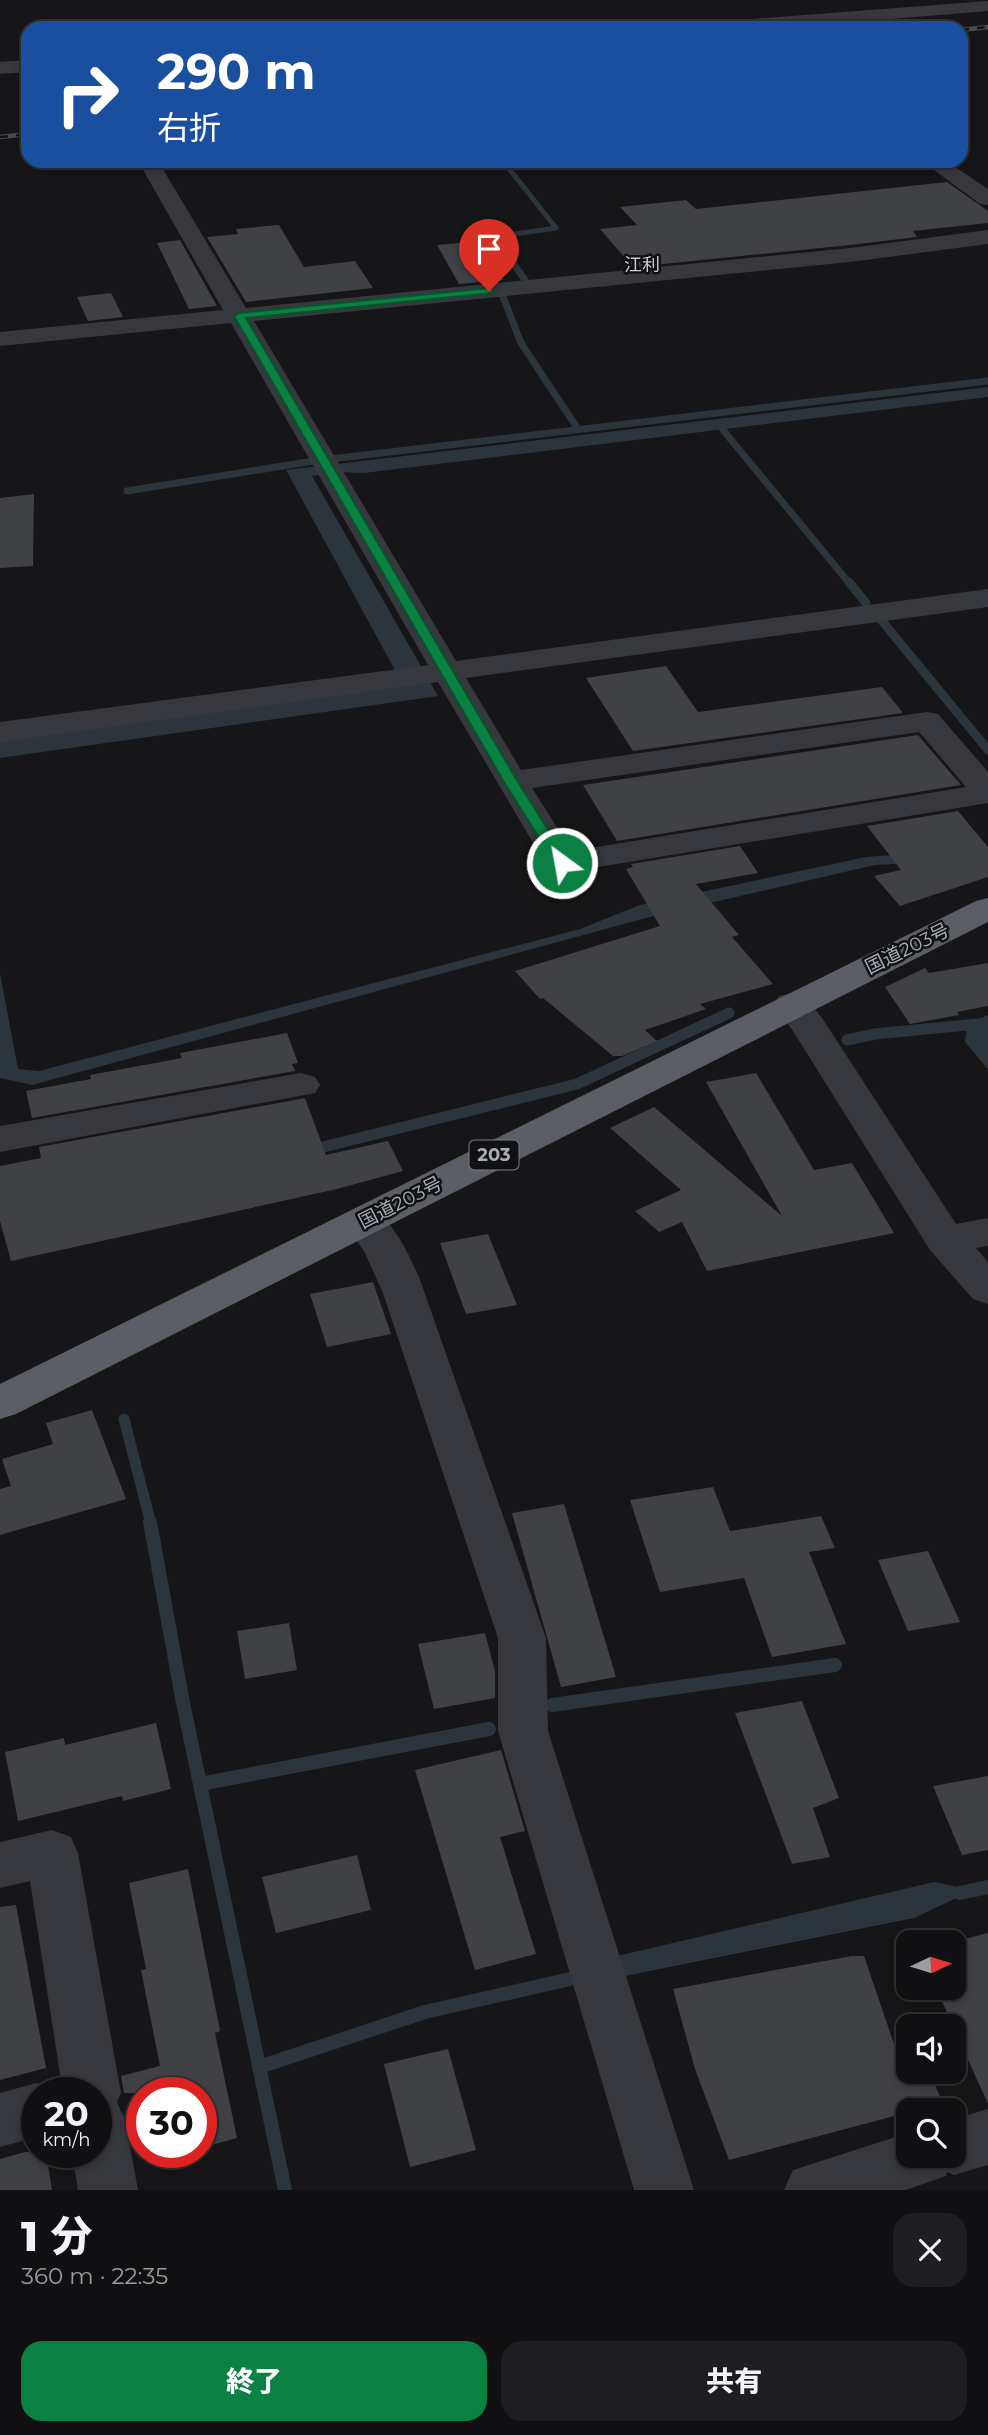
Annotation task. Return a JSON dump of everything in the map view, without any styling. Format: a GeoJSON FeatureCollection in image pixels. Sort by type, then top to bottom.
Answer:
{"type":"FeatureCollection","features":[{"type":"Feature","properties":{"kind":"highway","name":"国道203号"},"geometry":{"type":"LineString","coordinates":[[0,1403],[988,908]]}},
{"type":"Feature","properties":{"kind":"street"},"geometry":{"type":"LineString","coordinates":[[800,21],[988,6]]}},
{"type":"Feature","properties":{"kind":"street"},"geometry":{"type":"LineString","coordinates":[[0,68],[21,66]]}},
{"type":"Feature","properties":{"kind":"street"},"geometry":{"type":"LineString","coordinates":[[0,82],[21,80]]}},
{"type":"Feature","properties":{"kind":"street"},"geometry":{"type":"LineString","coordinates":[[152,168],[511,782],[562,863],[988,792]]}},
{"type":"Feature","properties":{"kind":"street"},"geometry":{"type":"LineString","coordinates":[[942,168],[988,199]]}},
{"type":"Feature","properties":{"kind":"street"},"geometry":{"type":"LineString","coordinates":[[0,339],[982,243]]}},
{"type":"Feature","properties":{"kind":"street"},"geometry":{"type":"LineString","coordinates":[[0,732],[988,598]]}},
{"type":"Feature","properties":{"kind":"street"},"geometry":{"type":"LineString","coordinates":[[511,782],[927,721],[988,792]]}},
{"type":"Feature","properties":{"kind":"street"},"geometry":{"type":"LineString","coordinates":[[792,1004],[809,1026],[945,1240],[988,1289]]}},
{"type":"Feature","properties":{"kind":"street"},"geometry":{"type":"LineString","coordinates":[[0,1139],[301,1085]]}},
{"type":"Feature","properties":{"kind":"street"},"geometry":{"type":"LineString","coordinates":[[363,1221],[378,1237],[408,1303],[418,1341],[522,1638],[523,1731],[664,2190]]}},
{"type":"Feature","properties":{"kind":"street"},"geometry":{"type":"LineString","coordinates":[[945,1240],[988,1232]]}},
{"type":"Feature","properties":{"kind":"street"},"geometry":{"type":"LineString","coordinates":[[0,1865],[52,1853],[89,2077]]}},
{"type":"Feature","properties":{"kind":"street"},"geometry":{"type":"LineString","coordinates":[[0,2120],[21,2114]]}},
{"type":"Feature","properties":{"kind":"street"},"geometry":{"type":"LineString","coordinates":[[966,2143],[988,2137]]}},
{"type":"Feature","properties":{"kind":"street"},"geometry":{"type":"LineString","coordinates":[[814,2190],[896,2165]]}},
{"type":"Feature","properties":{"kind":"street"},"geometry":{"type":"LineString","coordinates":[[104,2168],[108,2190]]}},
{"type":"Feature","properties":{"kind":"shaded area"},"geometry":{"type":"Polygon","coordinates":[[[988,387],[988,397],[364,473],[336,472],[312,476],[438,696],[0,758],[0,740],[403,685],[286,470],[988,387]]]}},
{"type":"Feature","properties":{"kind":"shaded area"},"geometry":{"type":"Polygon","coordinates":[[[988,848],[988,859],[875,865],[657,915],[32,1085],[0,1078],[0,973],[18,1069],[39,1071],[580,929],[640,905],[866,857],[988,848]]]}},
{"type":"Feature","properties":{"kind":"shaded area"},"geometry":{"type":"Polygon","coordinates":[[[988,1015],[987,1068],[965,1042],[967,1024],[988,1015]]]}},
{"type":"Feature","properties":{"kind":"shaded area"},"geometry":{"type":"Polygon","coordinates":[[[934,1882],[973,1890],[914,1918],[620,1977],[617,1956],[934,1882]]]}},
{"type":"Feature","properties":{"kind":"building"},"geometry":{"type":"Polygon","coordinates":[[[947,182],[988,211],[988,223],[913,231],[917,237],[633,267],[600,229],[637,225],[620,207],[686,200],[696,209],[947,182]]]}},
{"type":"Feature","properties":{"kind":"building"},"geometry":{"type":"Polygon","coordinates":[[[279,225],[304,267],[355,261],[373,288],[246,302],[207,237],[238,234],[236,229],[279,225]]]}},
{"type":"Feature","properties":{"kind":"building"},"geometry":{"type":"Polygon","coordinates":[[[180,240],[217,306],[189,309],[157,243],[180,240]]]}},
{"type":"Feature","properties":{"kind":"building"},"geometry":{"type":"Polygon","coordinates":[[[481,241],[504,280],[459,284],[437,245],[481,241]]]}},
{"type":"Feature","properties":{"kind":"building"},"geometry":{"type":"Polygon","coordinates":[[[111,293],[123,317],[88,321],[77,297],[111,293]]]}},
{"type":"Feature","properties":{"kind":"building"},"geometry":{"type":"Polygon","coordinates":[[[34,494],[33,566],[0,568],[0,498],[34,494]]]}},
{"type":"Feature","properties":{"kind":"building"},"geometry":{"type":"Polygon","coordinates":[[[666,666],[698,712],[882,687],[903,713],[633,751],[586,678],[666,666]]]}},
{"type":"Feature","properties":{"kind":"building"},"geometry":{"type":"Polygon","coordinates":[[[918,735],[961,785],[617,841],[583,785],[918,735]]]}},
{"type":"Feature","properties":{"kind":"building"},"geometry":{"type":"Polygon","coordinates":[[[958,811],[988,847],[988,877],[900,906],[874,876],[901,870],[867,826],[958,811]]]}},
{"type":"Feature","properties":{"kind":"building"},"geometry":{"type":"Polygon","coordinates":[[[740,846],[758,873],[696,884],[739,935],[732,937],[773,984],[700,1004],[706,1009],[645,1030],[657,1041],[622,1056],[613,1056],[543,998],[540,999],[515,971],[660,926],[626,869],[633,867],[631,864],[740,846]]]}},
{"type":"Feature","properties":{"kind":"building"},"geometry":{"type":"Polygon","coordinates":[[[988,963],[988,1006],[957,1012],[959,1015],[910,1024],[885,987],[925,968],[929,973],[988,963]]]}},
{"type":"Feature","properties":{"kind":"building"},"geometry":{"type":"Polygon","coordinates":[[[287,1033],[298,1063],[292,1064],[295,1071],[32,1118],[26,1091],[91,1079],[90,1075],[182,1058],[180,1053],[287,1033]]]}},
{"type":"Feature","properties":{"kind":"building"},"geometry":{"type":"Polygon","coordinates":[[[756,1073],[814,1170],[852,1163],[894,1233],[707,1271],[682,1222],[659,1232],[635,1211],[681,1190],[610,1128],[654,1107],[782,1216],[706,1082],[756,1073]]]}},
{"type":"Feature","properties":{"kind":"building"},"geometry":{"type":"Polygon","coordinates":[[[305,1098],[326,1155],[388,1141],[403,1171],[337,1189],[11,1261],[0,1221],[0,1166],[41,1158],[39,1147],[305,1098]]]}},
{"type":"Feature","properties":{"kind":"building"},"geometry":{"type":"Polygon","coordinates":[[[488,1234],[517,1305],[466,1314],[440,1243],[488,1234]]]}},
{"type":"Feature","properties":{"kind":"building"},"geometry":{"type":"Polygon","coordinates":[[[373,1282],[391,1334],[327,1347],[310,1294],[373,1282]]]}},
{"type":"Feature","properties":{"kind":"building"},"geometry":{"type":"Polygon","coordinates":[[[92,1410],[126,1499],[0,1535],[0,1489],[11,1486],[2,1459],[53,1444],[46,1423],[92,1410]]]}},
{"type":"Feature","properties":{"kind":"building"},"geometry":{"type":"Polygon","coordinates":[[[713,1487],[730,1531],[821,1516],[835,1548],[809,1552],[846,1644],[772,1657],[744,1578],[660,1592],[630,1500],[713,1487]]]}},
{"type":"Feature","properties":{"kind":"building"},"geometry":{"type":"Polygon","coordinates":[[[564,1504],[616,1677],[561,1687],[512,1513],[564,1504]]]}},
{"type":"Feature","properties":{"kind":"building"},"geometry":{"type":"Polygon","coordinates":[[[928,1551],[960,1622],[908,1631],[878,1560],[928,1551]]]}},
{"type":"Feature","properties":{"kind":"building"},"geometry":{"type":"Polygon","coordinates":[[[289,1623],[297,1670],[245,1679],[237,1631],[289,1623]]]}},
{"type":"Feature","properties":{"kind":"building"},"geometry":{"type":"Polygon","coordinates":[[[485,1633],[495,1671],[495,1698],[434,1709],[418,1644],[485,1633]]]}},
{"type":"Feature","properties":{"kind":"building"},"geometry":{"type":"Polygon","coordinates":[[[802,1701],[839,1798],[813,1808],[830,1857],[792,1864],[735,1713],[802,1701]]]}},
{"type":"Feature","properties":{"kind":"building"},"geometry":{"type":"Polygon","coordinates":[[[156,1723],[171,1789],[123,1801],[122,1796],[18,1821],[5,1752],[64,1738],[65,1745],[156,1723]]]}},
{"type":"Feature","properties":{"kind":"building"},"geometry":{"type":"Polygon","coordinates":[[[501,1750],[525,1831],[500,1837],[536,1954],[475,1970],[415,1770],[501,1750]]]}},
{"type":"Feature","properties":{"kind":"building"},"geometry":{"type":"Polygon","coordinates":[[[988,1776],[988,1850],[962,1855],[933,1786],[988,1776]]]}},
{"type":"Feature","properties":{"kind":"building"},"geometry":{"type":"Polygon","coordinates":[[[357,1855],[371,1910],[276,1933],[262,1877],[357,1855]]]}},
{"type":"Feature","properties":{"kind":"building"},"geometry":{"type":"Polygon","coordinates":[[[188,1869],[220,2031],[215,2033],[237,2138],[217,2144],[217,2077],[126,2077],[124,2093],[121,2076],[160,2066],[141,1970],[146,1969],[129,1883],[188,1869]]]}},
{"type":"Feature","properties":{"kind":"building"},"geometry":{"type":"Polygon","coordinates":[[[16,1905],[46,2068],[0,2080],[0,1907],[16,1905]]]}},
{"type":"Feature","properties":{"kind":"building"},"geometry":{"type":"Polygon","coordinates":[[[988,1933],[988,2104],[966,2055],[966,2014],[948,2014],[941,2000],[966,2000],[966,1939],[988,1933]]]}},
{"type":"Feature","properties":{"kind":"building"},"geometry":{"type":"Polygon","coordinates":[[[864,1956],[896,2043],[896,2084],[934,2084],[941,2098],[896,2098],[896,2116],[729,2160],[695,2069],[673,1989],[864,1956]]]}},
{"type":"Feature","properties":{"kind":"building"},"geometry":{"type":"Polygon","coordinates":[[[448,2049],[476,2150],[410,2167],[384,2064],[448,2049]]]}},
{"type":"Feature","properties":{"kind":"building"},"geometry":{"type":"Polygon","coordinates":[[[21,2153],[21,2168],[49,2168],[52,2190],[0,2190],[0,2159],[21,2153]]]}},
{"type":"Feature","properties":{"kind":"waterway"},"geometry":{"type":"LineString","coordinates":[[509,168],[556,228],[495,237],[509,258]]}},
{"type":"Feature","properties":{"kind":"waterway"},"geometry":{"type":"LineString","coordinates":[[508,256],[525,280]]}},
{"type":"Feature","properties":{"kind":"waterway"},"geometry":{"type":"LineString","coordinates":[[502,294],[521,343],[578,429]]}},
{"type":"Feature","properties":{"kind":"waterway"},"geometry":{"type":"LineString","coordinates":[[127,491],[314,461],[988,381]]}},
{"type":"Feature","properties":{"kind":"waterway"},"geometry":{"type":"LineString","coordinates":[[723,430],[850,584]]}},
{"type":"Feature","properties":{"kind":"waterway"},"geometry":{"type":"LineString","coordinates":[[849,582],[866,603]]}},
{"type":"Feature","properties":{"kind":"waterway"},"geometry":{"type":"LineString","coordinates":[[882,621],[988,750]]}},
{"type":"Feature","properties":{"kind":"waterway"},"geometry":{"type":"LineString","coordinates":[[311,1150],[577,1084],[729,1013]]}},
{"type":"Feature","properties":{"kind":"waterway"},"geometry":{"type":"LineString","coordinates":[[847,1040],[875,1034],[988,1023]]}},
{"type":"Feature","properties":{"kind":"waterway"},"geometry":{"type":"LineString","coordinates":[[124,1419],[151,1524]]}},
{"type":"Feature","properties":{"kind":"waterway"},"geometry":{"type":"LineString","coordinates":[[150,1522],[183,1703],[259,2067]]}},
{"type":"Feature","properties":{"kind":"waterway"},"geometry":{"type":"LineString","coordinates":[[552,1705],[835,1665]]}},
{"type":"Feature","properties":{"kind":"waterway"},"geometry":{"type":"LineString","coordinates":[[200,1784],[489,1729]]}},
{"type":"Feature","properties":{"kind":"waterway"},"geometry":{"type":"LineString","coordinates":[[960,1893],[988,1887]]}},
{"type":"Feature","properties":{"kind":"waterway"},"geometry":{"type":"LineString","coordinates":[[259,2067],[425,2012],[579,1977]]}},
{"type":"Feature","properties":{"kind":"waterway"},"geometry":{"type":"LineString","coordinates":[[259,2067],[285,2190]]}},
{"type":"Feature","properties":{"kind":"railway"},"geometry":{"type":"LineString","coordinates":[[968,29],[988,27]]}},
{"type":"Feature","properties":{"kind":"railway"},"geometry":{"type":"LineString","coordinates":[[0,137],[21,135]]}},
{"type":"Feature","properties":{"kind":"district","name":"江利"},"geometry":{"type":"Point","coordinates":[642,265]}},
{"type":"Feature","properties":{"kind":"route"},"geometry":{"type":"LineString","coordinates":[[489,291],[239,316],[511,782],[562,863]]}}]}
